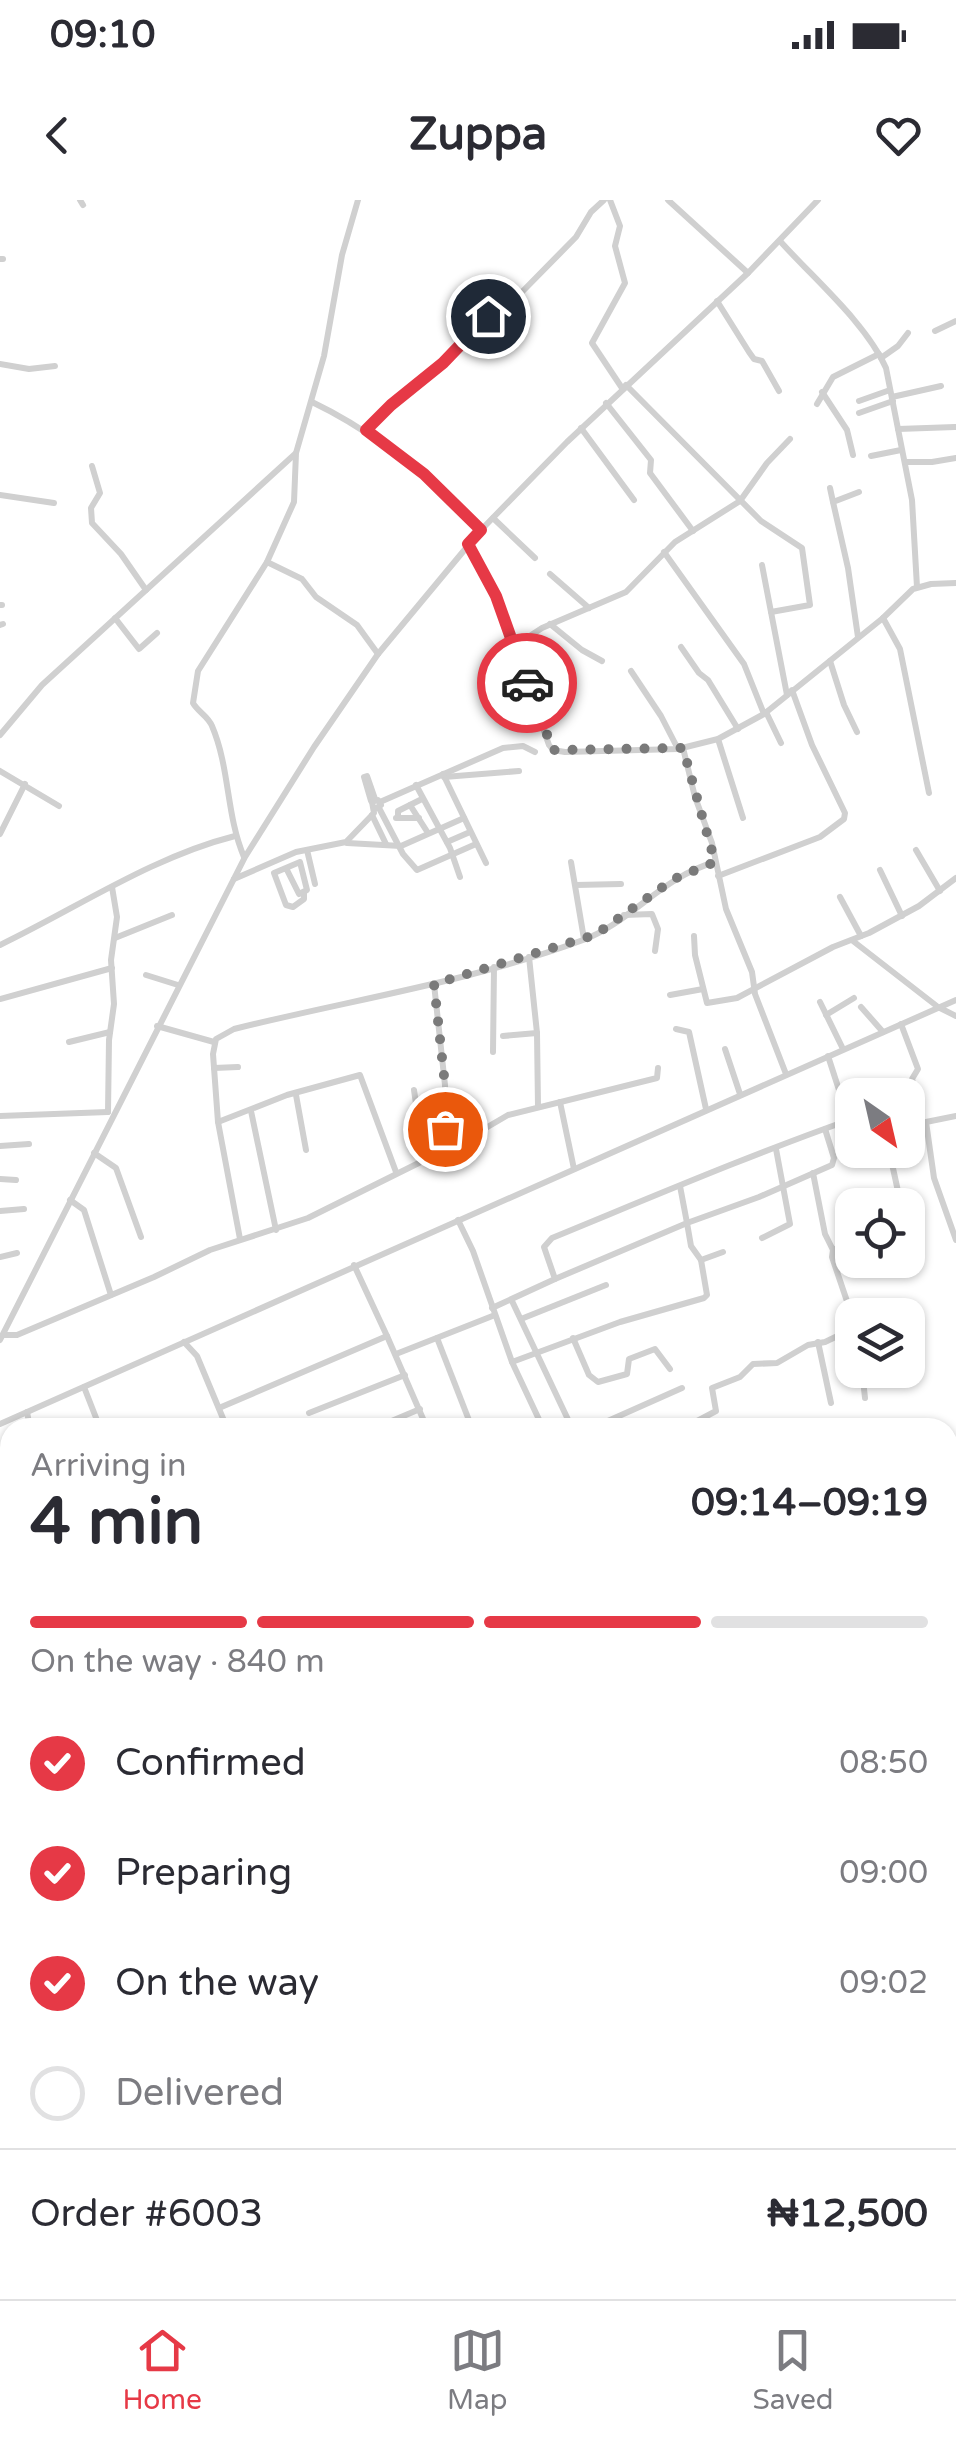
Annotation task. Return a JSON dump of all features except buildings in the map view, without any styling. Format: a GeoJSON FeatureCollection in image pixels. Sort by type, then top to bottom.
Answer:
{"type":"FeatureCollection","features":[{"type":"Feature","properties":{"kind":"street"},"geometry":{"type":"LineString","coordinates":[[244,857],[235,836],[224,762],[211,722],[193,702],[193,687],[267,562],[294,502],[296,453],[324,356],[358,200]]}},
{"type":"Feature","properties":{"kind":"street"},"geometry":{"type":"LineString","coordinates":[[366,430],[443,363],[488,316],[518,296],[576,237],[591,212],[607,200],[620,226],[614,246],[625,283],[592,343],[624,386],[687,444],[740,501],[775,533],[802,548],[810,606],[771,612]]}},
{"type":"Feature","properties":{"kind":"street"},"geometry":{"type":"LineString","coordinates":[[668,200],[748,273]]}},
{"type":"Feature","properties":{"kind":"street"},"geometry":{"type":"LineString","coordinates":[[2,1337],[111,1112],[244,857],[378,654],[481,530],[606,403],[748,273],[818,200]]}},
{"type":"Feature","properties":{"kind":"street"},"geometry":{"type":"LineString","coordinates":[[780,241],[843,308],[880,356],[892,396],[912,500],[917,587]]}},
{"type":"Feature","properties":{"kind":"street"},"geometry":{"type":"LineString","coordinates":[[717,302],[754,359],[762,361],[778,392]]}},
{"type":"Feature","properties":{"kind":"street"},"geometry":{"type":"LineString","coordinates":[[935,331],[956,321]]}},
{"type":"Feature","properties":{"kind":"street"},"geometry":{"type":"LineString","coordinates":[[816,404],[833,376],[898,346],[908,332]]}},
{"type":"Feature","properties":{"kind":"street"},"geometry":{"type":"LineString","coordinates":[[0,364],[29,369],[55,366]]}},
{"type":"Feature","properties":{"kind":"street"},"geometry":{"type":"LineString","coordinates":[[859,401],[941,386]]}},
{"type":"Feature","properties":{"kind":"street"},"geometry":{"type":"LineString","coordinates":[[822,392],[848,430],[853,455]]}},
{"type":"Feature","properties":{"kind":"street"},"geometry":{"type":"LineString","coordinates":[[859,413],[892,396]]}},
{"type":"Feature","properties":{"kind":"street"},"geometry":{"type":"LineString","coordinates":[[312,402],[366,430],[424,474],[481,530]]}},
{"type":"Feature","properties":{"kind":"street"},"geometry":{"type":"LineString","coordinates":[[606,403],[650,460],[650,473],[693,532]]}},
{"type":"Feature","properties":{"kind":"street"},"geometry":{"type":"LineString","coordinates":[[581,428],[634,500]]}},
{"type":"Feature","properties":{"kind":"street"},"geometry":{"type":"LineString","coordinates":[[898,428],[955,428]]}},
{"type":"Feature","properties":{"kind":"street"},"geometry":{"type":"LineString","coordinates":[[514,643],[626,592],[664,552],[740,501],[790,439]]}},
{"type":"Feature","properties":{"kind":"street"},"geometry":{"type":"LineString","coordinates":[[870,456],[901,450]]}},
{"type":"Feature","properties":{"kind":"street"},"geometry":{"type":"LineString","coordinates":[[0,734],[32,695],[296,453]]}},
{"type":"Feature","properties":{"kind":"street"},"geometry":{"type":"LineString","coordinates":[[905,462],[956,458]]}},
{"type":"Feature","properties":{"kind":"street"},"geometry":{"type":"LineString","coordinates":[[92,466],[100,493],[91,508],[92,524],[121,554],[146,590]]}},
{"type":"Feature","properties":{"kind":"street"},"geometry":{"type":"LineString","coordinates":[[830,488],[848,568],[858,638]]}},
{"type":"Feature","properties":{"kind":"street"},"geometry":{"type":"LineString","coordinates":[[834,502],[859,492]]}},
{"type":"Feature","properties":{"kind":"street"},"geometry":{"type":"LineString","coordinates":[[0,495],[54,503]]}},
{"type":"Feature","properties":{"kind":"street"},"geometry":{"type":"LineString","coordinates":[[493,518],[534,558]]}},
{"type":"Feature","properties":{"kind":"street"},"geometry":{"type":"LineString","coordinates":[[468,544],[496,596],[553,750],[680,748],[718,738],[765,713],[917,587],[956,583]]}},
{"type":"Feature","properties":{"kind":"street"},"geometry":{"type":"LineString","coordinates":[[664,552],[744,664],[781,743]]}},
{"type":"Feature","properties":{"kind":"street"},"geometry":{"type":"LineString","coordinates":[[267,562],[302,578],[316,597],[357,624],[378,654]]}},
{"type":"Feature","properties":{"kind":"street"},"geometry":{"type":"LineString","coordinates":[[718,876],[820,837],[844,819],[845,814],[789,693],[762,565]]}},
{"type":"Feature","properties":{"kind":"street"},"geometry":{"type":"LineString","coordinates":[[550,574],[589,608]]}},
{"type":"Feature","properties":{"kind":"street"},"geometry":{"type":"LineString","coordinates":[[115,618],[140,649],[157,633]]}},
{"type":"Feature","properties":{"kind":"street"},"geometry":{"type":"LineString","coordinates":[[883,618],[900,649],[930,793]]}},
{"type":"Feature","properties":{"kind":"street"},"geometry":{"type":"LineString","coordinates":[[550,624],[602,661]]}},
{"type":"Feature","properties":{"kind":"street"},"geometry":{"type":"LineString","coordinates":[[682,647],[738,729]]}},
{"type":"Feature","properties":{"kind":"street"},"geometry":{"type":"LineString","coordinates":[[830,660],[857,732]]}},
{"type":"Feature","properties":{"kind":"street"},"geometry":{"type":"LineString","coordinates":[[631,671],[680,748],[732,925],[786,1074]]}},
{"type":"Feature","properties":{"kind":"street"},"geometry":{"type":"LineString","coordinates":[[718,738],[743,818]]}},
{"type":"Feature","properties":{"kind":"street"},"geometry":{"type":"LineString","coordinates":[[346,842],[376,806],[416,786],[503,748],[524,746],[535,752]]}},
{"type":"Feature","properties":{"kind":"street"},"geometry":{"type":"LineString","coordinates":[[0,771],[58,806]]}},
{"type":"Feature","properties":{"kind":"street"},"geometry":{"type":"LineString","coordinates":[[443,775],[519,771]]}},
{"type":"Feature","properties":{"kind":"street"},"geometry":{"type":"LineString","coordinates":[[443,775],[486,863]]}},
{"type":"Feature","properties":{"kind":"street"},"geometry":{"type":"LineString","coordinates":[[365,777],[387,845]]}},
{"type":"Feature","properties":{"kind":"street"},"geometry":{"type":"LineString","coordinates":[[0,834],[25,784]]}},
{"type":"Feature","properties":{"kind":"street"},"geometry":{"type":"LineString","coordinates":[[416,786],[453,854],[460,877]]}},
{"type":"Feature","properties":{"kind":"street"},"geometry":{"type":"LineString","coordinates":[[398,816],[397,812],[422,799]]}},
{"type":"Feature","properties":{"kind":"street"},"geometry":{"type":"LineString","coordinates":[[410,805],[428,833]]}},
{"type":"Feature","properties":{"kind":"street"},"geometry":{"type":"LineString","coordinates":[[376,806],[407,859],[420,871],[476,844]]}},
{"type":"Feature","properties":{"kind":"street"},"geometry":{"type":"LineString","coordinates":[[388,822],[398,816]]}},
{"type":"Feature","properties":{"kind":"street"},"geometry":{"type":"LineString","coordinates":[[398,816],[404,820],[418,818]]}},
{"type":"Feature","properties":{"kind":"street"},"geometry":{"type":"LineString","coordinates":[[234,879],[296,852],[346,842],[401,846],[464,818]]}},
{"type":"Feature","properties":{"kind":"street"},"geometry":{"type":"LineString","coordinates":[[447,842],[470,832]]}},
{"type":"Feature","properties":{"kind":"street"},"geometry":{"type":"LineString","coordinates":[[0,945],[198,847],[235,836]]}},
{"type":"Feature","properties":{"kind":"street"},"geometry":{"type":"LineString","coordinates":[[308,850],[315,884]]}},
{"type":"Feature","properties":{"kind":"street"},"geometry":{"type":"LineString","coordinates":[[916,850],[940,891]]}},
{"type":"Feature","properties":{"kind":"street"},"geometry":{"type":"LineString","coordinates":[[300,867],[306,890],[304,899],[288,907],[278,882],[288,872],[309,862]]}},
{"type":"Feature","properties":{"kind":"street"},"geometry":{"type":"LineString","coordinates":[[571,862],[584,939]]}},
{"type":"Feature","properties":{"kind":"street"},"geometry":{"type":"LineString","coordinates":[[157,1026],[214,1042],[234,1029],[434,984],[529,957],[584,939],[674,879],[715,862]]}},
{"type":"Feature","properties":{"kind":"street"},"geometry":{"type":"LineString","coordinates":[[880,870],[902,916]]}},
{"type":"Feature","properties":{"kind":"street"},"geometry":{"type":"LineString","coordinates":[[288,872],[300,894],[304,893]]}},
{"type":"Feature","properties":{"kind":"street"},"geometry":{"type":"LineString","coordinates":[[694,936],[702,989],[710,1004],[737,998],[833,947],[858,939],[902,916],[956,878]]}},
{"type":"Feature","properties":{"kind":"street"},"geometry":{"type":"LineString","coordinates":[[576,885],[621,884]]}},
{"type":"Feature","properties":{"kind":"street"},"geometry":{"type":"LineString","coordinates":[[111,1112],[110,1032],[117,908],[112,887]]}},
{"type":"Feature","properties":{"kind":"street"},"geometry":{"type":"LineString","coordinates":[[840,897],[858,939],[938,1007],[956,1016]]}},
{"type":"Feature","properties":{"kind":"street"},"geometry":{"type":"LineString","coordinates":[[623,915],[652,914],[658,929],[656,951]]}},
{"type":"Feature","properties":{"kind":"street"},"geometry":{"type":"LineString","coordinates":[[115,938],[172,916]]}},
{"type":"Feature","properties":{"kind":"street"},"geometry":{"type":"LineString","coordinates":[[529,957],[537,1033],[538,1107]]}},
{"type":"Feature","properties":{"kind":"street"},"geometry":{"type":"LineString","coordinates":[[493,1052],[494,967]]}},
{"type":"Feature","properties":{"kind":"street"},"geometry":{"type":"LineString","coordinates":[[0,999],[112,968]]}},
{"type":"Feature","properties":{"kind":"street"},"geometry":{"type":"LineString","coordinates":[[146,975],[178,984]]}},
{"type":"Feature","properties":{"kind":"street"},"geometry":{"type":"LineString","coordinates":[[434,984],[447,1148]]}},
{"type":"Feature","properties":{"kind":"street"},"geometry":{"type":"LineString","coordinates":[[670,995],[702,989]]}},
{"type":"Feature","properties":{"kind":"street"},"geometry":{"type":"LineString","coordinates":[[826,1014],[854,998]]}},
{"type":"Feature","properties":{"kind":"street"},"geometry":{"type":"LineString","coordinates":[[14,1418],[956,1000]]}},
{"type":"Feature","properties":{"kind":"street"},"geometry":{"type":"LineString","coordinates":[[820,1002],[843,1049]]}},
{"type":"Feature","properties":{"kind":"street"},"geometry":{"type":"LineString","coordinates":[[861,1007],[883,1032]]}},
{"type":"Feature","properties":{"kind":"street"},"geometry":{"type":"LineString","coordinates":[[902,1024],[918,1069],[913,1078]]}},
{"type":"Feature","properties":{"kind":"street"},"geometry":{"type":"LineString","coordinates":[[676,1029],[690,1032],[706,1109]]}},
{"type":"Feature","properties":{"kind":"street"},"geometry":{"type":"LineString","coordinates":[[68,1042],[110,1032]]}},
{"type":"Feature","properties":{"kind":"street"},"geometry":{"type":"LineString","coordinates":[[503,1036],[537,1033]]}},
{"type":"Feature","properties":{"kind":"street"},"geometry":{"type":"LineString","coordinates":[[214,1042],[218,1122],[240,1239]]}},
{"type":"Feature","properties":{"kind":"street"},"geometry":{"type":"LineString","coordinates":[[726,1048],[740,1094]]}},
{"type":"Feature","properties":{"kind":"street"},"geometry":{"type":"LineString","coordinates":[[828,1056],[835,1078]]}},
{"type":"Feature","properties":{"kind":"street"},"geometry":{"type":"LineString","coordinates":[[214,1068],[238,1067]]}},
{"type":"Feature","properties":{"kind":"street"},"geometry":{"type":"LineString","coordinates":[[2,1337],[17,1335],[240,1239],[308,1218],[508,1115],[624,1084],[654,1080],[658,1068]]}},
{"type":"Feature","properties":{"kind":"street"},"geometry":{"type":"LineString","coordinates":[[218,1122],[287,1095],[360,1074],[396,1172]]}},
{"type":"Feature","properties":{"kind":"street"},"geometry":{"type":"LineString","coordinates":[[414,1090],[424,1158]]}},
{"type":"Feature","properties":{"kind":"street"},"geometry":{"type":"LineString","coordinates":[[296,1095],[306,1150]]}},
{"type":"Feature","properties":{"kind":"street"},"geometry":{"type":"LineString","coordinates":[[560,1102],[574,1169]]}},
{"type":"Feature","properties":{"kind":"street"},"geometry":{"type":"LineString","coordinates":[[251,1110],[276,1230]]}},
{"type":"Feature","properties":{"kind":"street"},"geometry":{"type":"LineString","coordinates":[[0,1116],[111,1112]]}},
{"type":"Feature","properties":{"kind":"street"},"geometry":{"type":"LineString","coordinates":[[956,1116],[926,1122],[934,1178],[956,1240]]}},
{"type":"Feature","properties":{"kind":"street"},"geometry":{"type":"LineString","coordinates":[[554,1279],[544,1247],[547,1241],[632,1202],[835,1126]]}},
{"type":"Feature","properties":{"kind":"street"},"geometry":{"type":"LineString","coordinates":[[396,1354],[493,1312],[554,1279],[832,1165],[834,1158],[825,1129]]}},
{"type":"Feature","properties":{"kind":"street"},"geometry":{"type":"LineString","coordinates":[[0,1146],[29,1144]]}},
{"type":"Feature","properties":{"kind":"street"},"geometry":{"type":"LineString","coordinates":[[762,1238],[790,1224],[776,1148]]}},
{"type":"Feature","properties":{"kind":"street"},"geometry":{"type":"LineString","coordinates":[[94,1153],[118,1172],[141,1237]]}},
{"type":"Feature","properties":{"kind":"street"},"geometry":{"type":"LineString","coordinates":[[812,1172],[825,1234],[846,1298]]}},
{"type":"Feature","properties":{"kind":"street"},"geometry":{"type":"LineString","coordinates":[[0,1179],[16,1180]]}},
{"type":"Feature","properties":{"kind":"street"},"geometry":{"type":"LineString","coordinates":[[512,1362],[707,1295],[680,1186]]}},
{"type":"Feature","properties":{"kind":"street"},"geometry":{"type":"LineString","coordinates":[[70,1200],[84,1210],[111,1295]]}},
{"type":"Feature","properties":{"kind":"street"},"geometry":{"type":"LineString","coordinates":[[0,1211],[24,1209]]}},
{"type":"Feature","properties":{"kind":"street"},"geometry":{"type":"LineString","coordinates":[[458,1220],[473,1251],[512,1362],[538,1418]]}},
{"type":"Feature","properties":{"kind":"street"},"geometry":{"type":"LineString","coordinates":[[701,1260],[723,1252]]}},
{"type":"Feature","properties":{"kind":"street"},"geometry":{"type":"LineString","coordinates":[[0,1257],[16,1254]]}},
{"type":"Feature","properties":{"kind":"street"},"geometry":{"type":"LineString","coordinates":[[354,1266],[423,1418]]}},
{"type":"Feature","properties":{"kind":"street"},"geometry":{"type":"LineString","coordinates":[[521,1320],[606,1285]]}},
{"type":"Feature","properties":{"kind":"street"},"geometry":{"type":"LineString","coordinates":[[512,1301],[567,1418]]}},
{"type":"Feature","properties":{"kind":"street"},"geometry":{"type":"LineString","coordinates":[[219,1408],[386,1336]]}},
{"type":"Feature","properties":{"kind":"street"},"geometry":{"type":"LineString","coordinates":[[703,1418],[716,1411],[712,1388],[740,1376],[754,1364],[778,1363],[835,1336]]}},
{"type":"Feature","properties":{"kind":"street"},"geometry":{"type":"LineString","coordinates":[[438,1338],[468,1418]]}},
{"type":"Feature","properties":{"kind":"street"},"geometry":{"type":"LineString","coordinates":[[573,1338],[589,1376],[598,1382],[628,1374],[629,1359],[655,1349],[670,1369]]}},
{"type":"Feature","properties":{"kind":"street"},"geometry":{"type":"LineString","coordinates":[[184,1342],[197,1356],[223,1418]]}},
{"type":"Feature","properties":{"kind":"street"},"geometry":{"type":"LineString","coordinates":[[818,1342],[831,1404]]}},
{"type":"Feature","properties":{"kind":"street"},"geometry":{"type":"LineString","coordinates":[[309,1413],[405,1374]]}},
{"type":"Feature","properties":{"kind":"street"},"geometry":{"type":"LineString","coordinates":[[84,1387],[96,1418]]}},
{"type":"Feature","properties":{"kind":"street"},"geometry":{"type":"LineString","coordinates":[[614,1418],[682,1388]]}},
{"type":"Feature","properties":{"kind":"street"},"geometry":{"type":"LineString","coordinates":[[864,1388],[865,1398]]}},
{"type":"Feature","properties":{"kind":"street"},"geometry":{"type":"LineString","coordinates":[[400,1418],[420,1410]]}},
{"type":"Feature","properties":{"kind":"street"},"geometry":{"type":"LineString","coordinates":[[27,1412],[28,1418]]}},
{"type":"Feature","properties":{"kind":"way so far"},"geometry":{"type":"LineString","coordinates":[[445,1129],[445,1085],[434,984],[595,935],[658,888],[715,862],[683,748],[553,750],[527,683]]}},
{"type":"Feature","properties":{"kind":"route"},"geometry":{"type":"LineString","coordinates":[[488,316],[443,363],[366,430],[418,468],[481,530],[468,544],[496,596],[527,683]]}}]}
